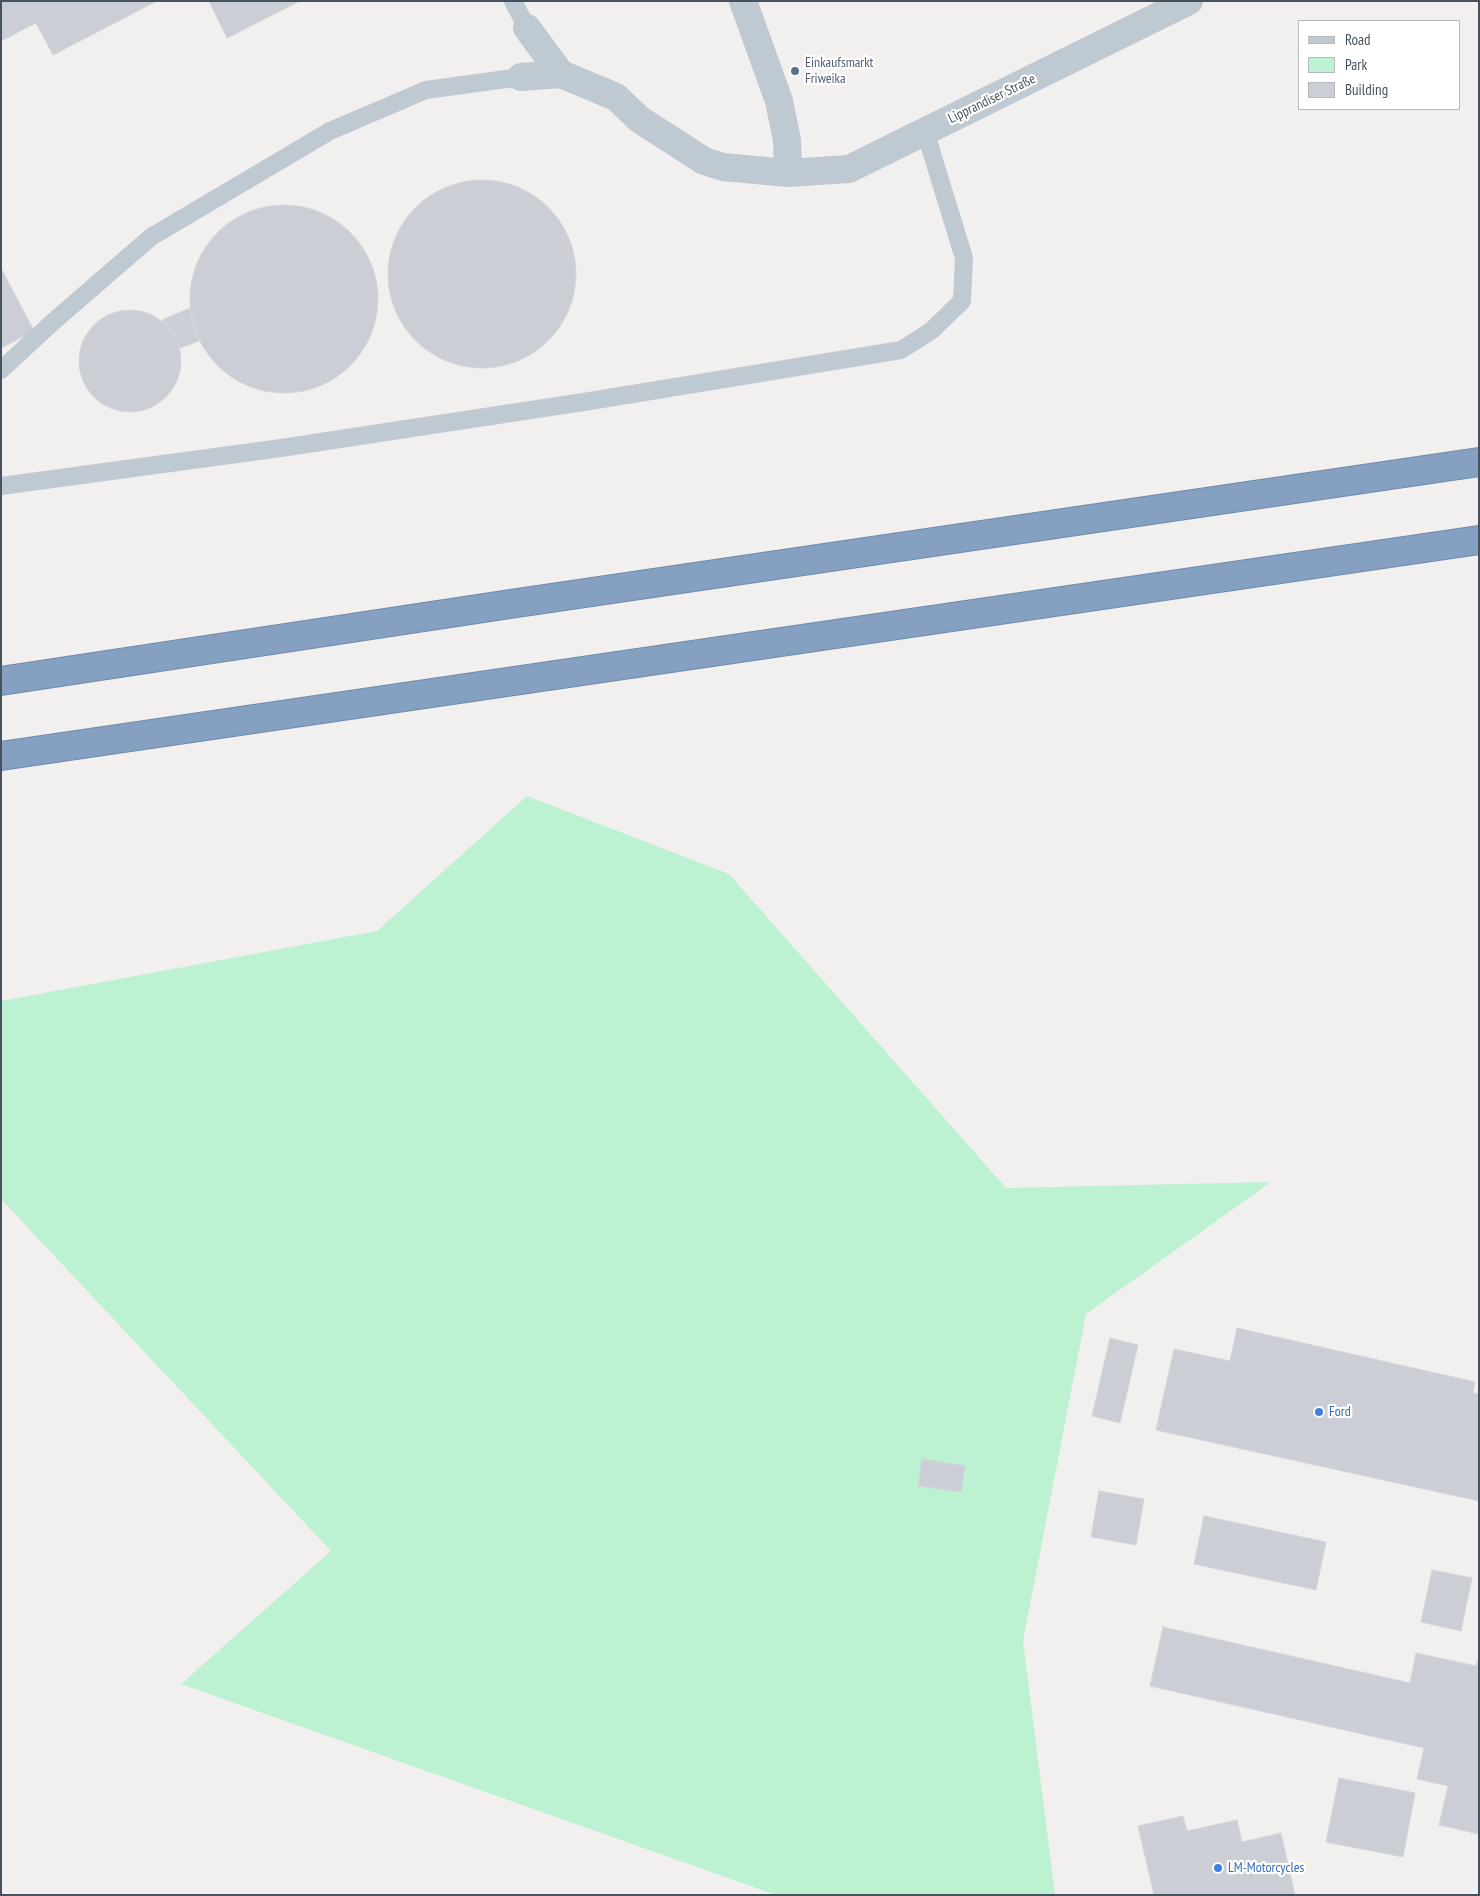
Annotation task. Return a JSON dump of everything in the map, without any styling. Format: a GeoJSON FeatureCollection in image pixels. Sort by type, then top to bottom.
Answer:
{"type":"FeatureCollection","features":[{"type":"Feature","properties":{"kind":"highway"},"geometry":{"type":"LineString","coordinates":[[1384,475],[1479,441]]}},
{"type":"Feature","properties":{"kind":"highway"},"geometry":{"type":"LineString","coordinates":[[1,681],[1479,462]]}},
{"type":"Feature","properties":{"kind":"highway"},"geometry":{"type":"LineString","coordinates":[[1,756],[1479,540]]}},
{"type":"Feature","properties":{"kind":"street"},"geometry":{"type":"LineString","coordinates":[[743,1],[779,102],[787,140],[788,173]]}},
{"type":"Feature","properties":{"kind":"street","name":"Lipprandiser Straße"},"geometry":{"type":"LineString","coordinates":[[560,74],[616,97],[639,119],[704,161],[723,167],[788,173],[849,169],[1189,1]]}},
{"type":"Feature","properties":{"kind":"street"},"geometry":{"type":"LineString","coordinates":[[527,28],[560,74]]}},
{"type":"Feature","properties":{"kind":"street"},"geometry":{"type":"LineString","coordinates":[[521,77],[560,74]]}},
{"type":"Feature","properties":{"kind":"lane"},"geometry":{"type":"LineString","coordinates":[[513,1],[527,28]]}},
{"type":"Feature","properties":{"kind":"lane"},"geometry":{"type":"LineString","coordinates":[[1,370],[151,237],[330,131],[426,90],[502,78],[521,77]]}},
{"type":"Feature","properties":{"kind":"lane"},"geometry":{"type":"LineString","coordinates":[[1,486],[523,412],[901,350],[931,331],[962,301],[964,258],[925,131]]}},
{"type":"Feature","properties":{"kind":"green space"},"geometry":{"type":"Polygon","coordinates":[[[527,796],[729,874],[1006,1188],[1271,1182],[1086,1314],[1023,1641],[1055,1895],[776,1895],[181,1684],[331,1551],[1,1199],[1,1001],[377,931],[527,796]]]}},
{"type":"Feature","properties":{"kind":"building"},"geometry":{"type":"Polygon","coordinates":[[[1,1],[157,1],[53,55],[36,23],[1,41],[1,1]]]}},
{"type":"Feature","properties":{"kind":"building"},"geometry":{"type":"Polygon","coordinates":[[[209,1],[300,1],[227,38],[209,1]]]}},
{"type":"Feature","properties":{"kind":"building"},"geometry":{"type":"Polygon","coordinates":[[[482,180],[518,187],[534,196],[548,208],[560,222],[569,238],[576,274],[569,310],[560,326],[548,340],[534,352],[518,361],[482,368],[446,361],[430,352],[416,340],[404,326],[395,310],[388,274],[395,238],[404,222],[416,208],[430,196],[446,187],[482,180]]]}},
{"type":"Feature","properties":{"kind":"building"},"geometry":{"type":"Polygon","coordinates":[[[284,205],[320,212],[336,221],[350,233],[362,247],[371,263],[378,299],[371,335],[362,351],[350,365],[336,377],[320,386],[284,393],[248,386],[232,377],[218,365],[206,351],[197,335],[190,299],[197,263],[206,247],[218,233],[232,221],[248,212],[284,205]]]}},
{"type":"Feature","properties":{"kind":"building"},"geometry":{"type":"Polygon","coordinates":[[[1,268],[34,331],[1,348],[1,268]]]}},
{"type":"Feature","properties":{"kind":"building"},"geometry":{"type":"Polygon","coordinates":[[[190,308],[199,341],[180,348],[170,328],[162,320],[190,308]]]}},
{"type":"Feature","properties":{"kind":"building"},"geometry":{"type":"Polygon","coordinates":[[[130,310],[140,311],[159,318],[173,332],[180,351],[180,371],[173,390],[159,404],[140,411],[130,412],[120,411],[101,404],[87,390],[80,371],[79,361],[80,351],[87,332],[101,318],[120,311],[130,310]]]}},
{"type":"Feature","properties":{"kind":"building","name":"Ford"},"geometry":{"type":"Polygon","coordinates":[[[1237,1328],[1475,1382],[1473,1393],[1479,1394],[1479,1501],[1156,1430],[1174,1349],[1230,1361],[1237,1328]]]}},
{"type":"Feature","properties":{"kind":"building"},"geometry":{"type":"Polygon","coordinates":[[[1110,1338],[1138,1345],[1120,1423],[1092,1416],[1110,1338]]]}},
{"type":"Feature","properties":{"kind":"building"},"geometry":{"type":"Polygon","coordinates":[[[922,1459],[965,1466],[961,1492],[918,1486],[922,1459]]]}},
{"type":"Feature","properties":{"kind":"building"},"geometry":{"type":"Polygon","coordinates":[[[1099,1491],[1144,1499],[1136,1545],[1091,1537],[1099,1491]]]}},
{"type":"Feature","properties":{"kind":"building"},"geometry":{"type":"Polygon","coordinates":[[[1204,1516],[1326,1542],[1316,1590],[1194,1564],[1204,1516]]]}},
{"type":"Feature","properties":{"kind":"building"},"geometry":{"type":"Polygon","coordinates":[[[1432,1570],[1472,1578],[1461,1631],[1421,1622],[1432,1570]]]}},
{"type":"Feature","properties":{"kind":"building"},"geometry":{"type":"Polygon","coordinates":[[[1163,1627],[1410,1683],[1416,1653],[1476,1666],[1479,1656],[1479,1834],[1439,1825],[1448,1786],[1417,1779],[1424,1748],[1150,1686],[1163,1627]]]}},
{"type":"Feature","properties":{"kind":"building"},"geometry":{"type":"Polygon","coordinates":[[[1339,1778],[1415,1793],[1403,1857],[1326,1842],[1339,1778]]]}},
{"type":"Feature","properties":{"kind":"building","name":"LM-Motorcycles"},"geometry":{"type":"Polygon","coordinates":[[[1183,1816],[1187,1831],[1237,1820],[1242,1842],[1281,1833],[1295,1895],[1154,1895],[1138,1826],[1183,1816]]]}},
{"type":"Feature","properties":{"kind":"place","name":"Einkaufsmarkt Friweika"},"geometry":{"type":"Point","coordinates":[795,71]}},
{"type":"Feature","properties":{"kind":"place","name":"Ford"},"geometry":{"type":"Point","coordinates":[1319,1412]}},
{"type":"Feature","properties":{"kind":"place","name":"LM-Motorcycles"},"geometry":{"type":"Point","coordinates":[1218,1868]}}]}
